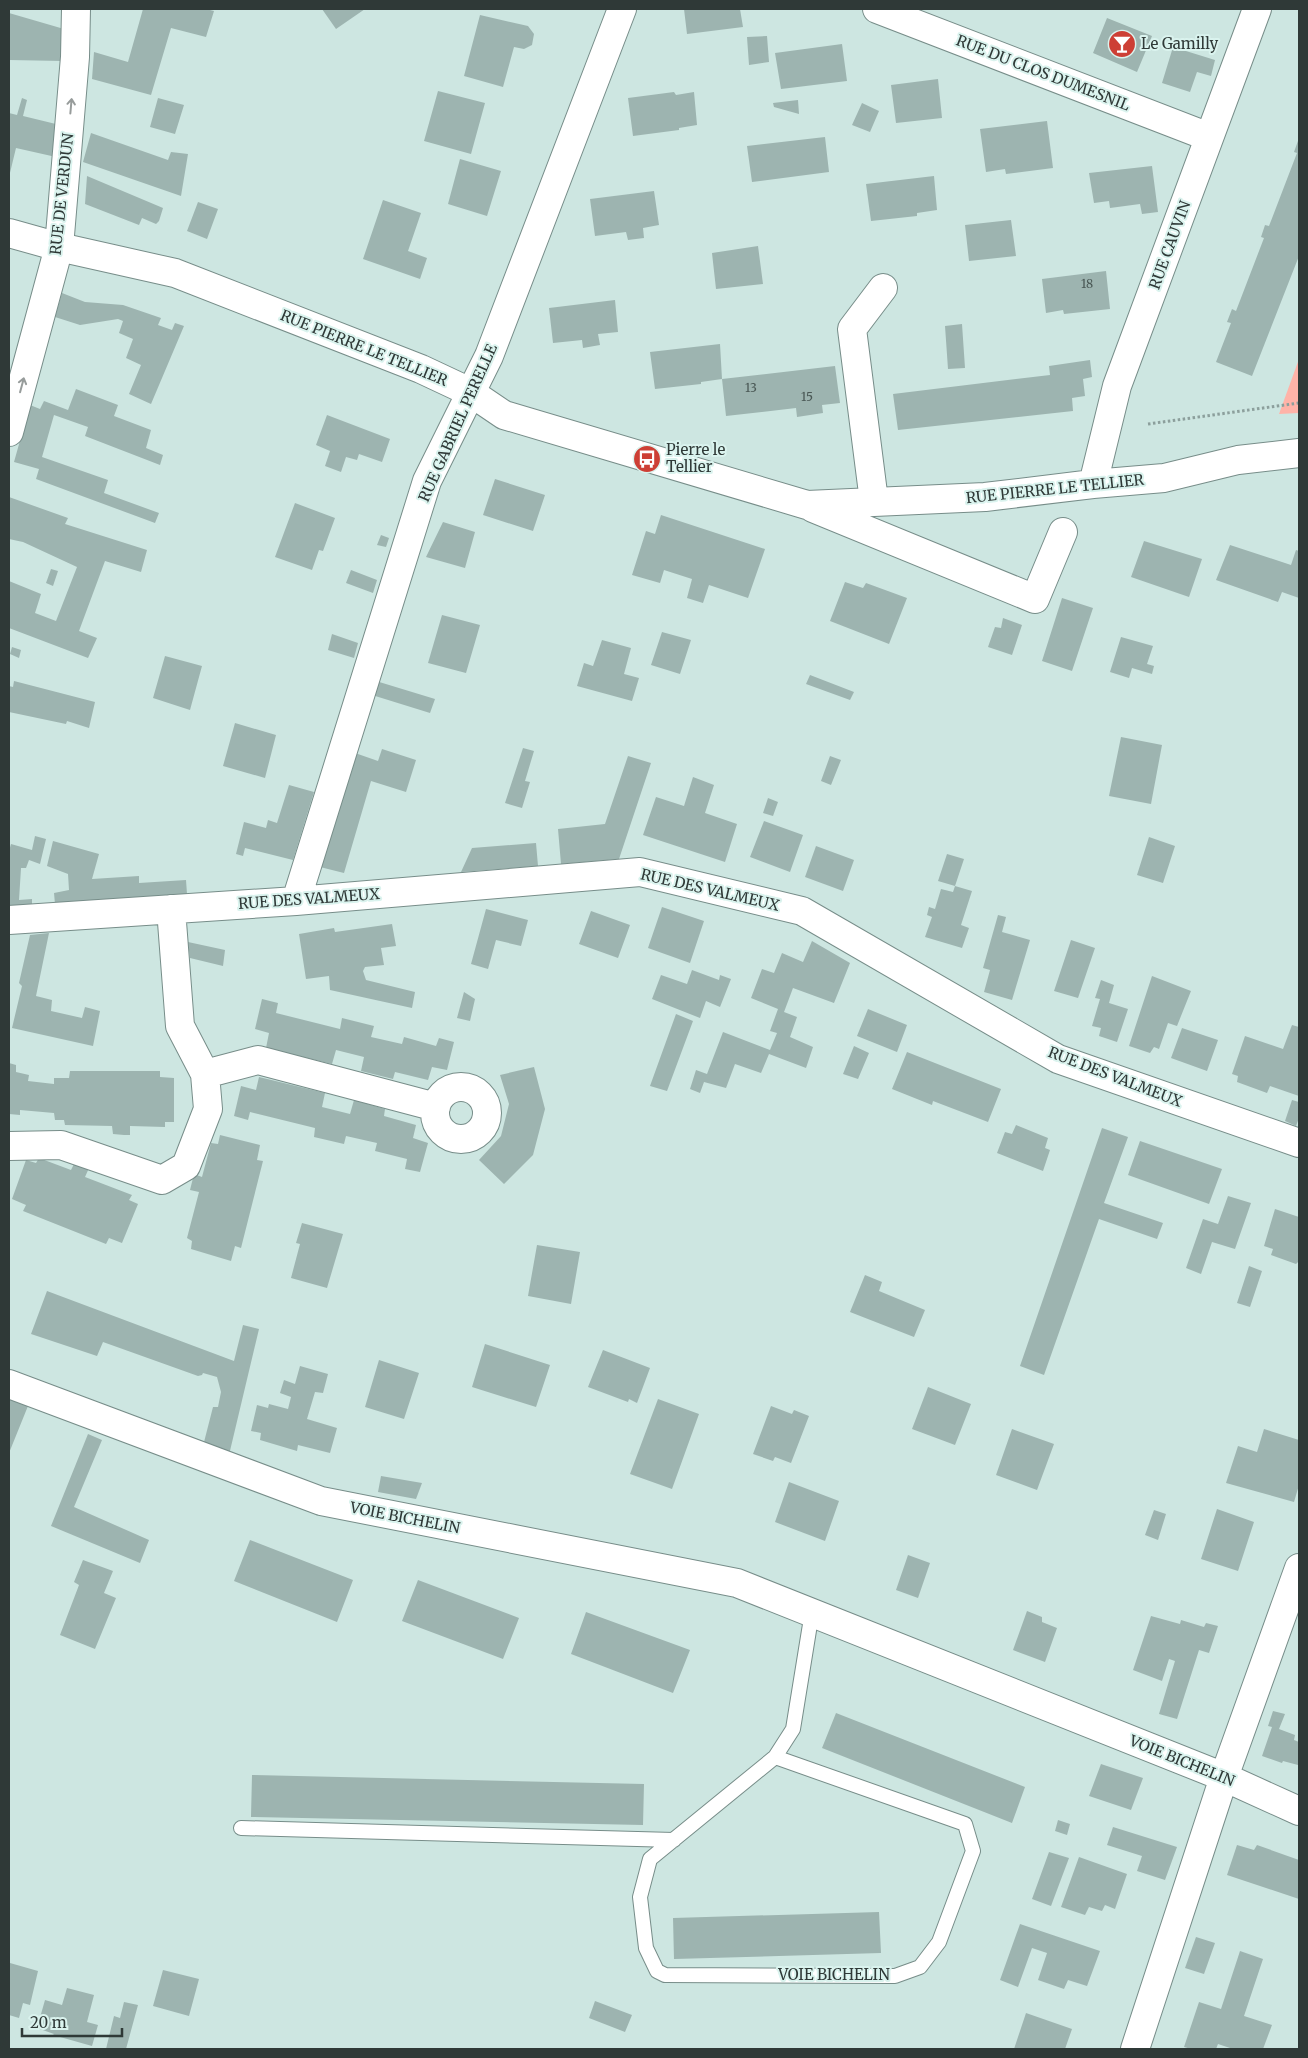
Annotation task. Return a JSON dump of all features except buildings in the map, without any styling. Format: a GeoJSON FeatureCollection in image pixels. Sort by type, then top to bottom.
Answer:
{"type":"FeatureCollection","features":[{"type":"Feature","properties":{"kind":"street","name":"RUE DE VERDUN"},"geometry":{"type":"LineString","coordinates":[[9,432],[59,247],[76,9]]}},
{"type":"Feature","properties":{"kind":"street","name":"RUE GABRIEL PERELLE"},"geometry":{"type":"LineString","coordinates":[[296,901],[427,482],[489,356],[622,9]]}},
{"type":"Feature","properties":{"kind":"street","name":"RUE DU CLOS DUMESNIL"},"geometry":{"type":"LineString","coordinates":[[877,9],[1209,137]]}},
{"type":"Feature","properties":{"kind":"street","name":"RUE CAUVIN"},"geometry":{"type":"LineString","coordinates":[[1093,484],[1117,386],[1257,9]]}},
{"type":"Feature","properties":{"kind":"street","name":"RUE PIERRE LE TELLIER"},"geometry":{"type":"LineString","coordinates":[[9,233],[59,247],[175,273],[421,369],[470,392],[504,415],[807,505],[1035,599],[1063,532]]}},
{"type":"Feature","properties":{"kind":"street"},"geometry":{"type":"LineString","coordinates":[[874,502],[852,329],[883,288]]}},
{"type":"Feature","properties":{"kind":"street","name":"RUE PIERRE LE TELLIER"},"geometry":{"type":"LineString","coordinates":[[807,505],[985,497],[1093,484],[1164,478],[1238,460],[1299,452]]}},
{"type":"Feature","properties":{"kind":"street","name":"RUE DES VALMEUX"},"geometry":{"type":"LineString","coordinates":[[9,920],[296,901],[640,872],[802,911],[1058,1059],[1299,1143]]}},
{"type":"Feature","properties":{"kind":"street"},"geometry":{"type":"LineString","coordinates":[[9,1146],[61,1145],[162,1180],[186,1166],[208,1109],[205,1074],[180,1026],[171,909]]}},
{"type":"Feature","properties":{"kind":"street"},"geometry":{"type":"LineString","coordinates":[[205,1074],[258,1060],[436,1107]]}},
{"type":"Feature","properties":{"kind":"street","name":"VOIE BICHELIN"},"geometry":{"type":"LineString","coordinates":[[9,1384],[321,1501],[737,1583],[1224,1777],[1299,1811]]}},
{"type":"Feature","properties":{"kind":"street"},"geometry":{"type":"LineString","coordinates":[[1135,2049],[1224,1777],[1299,1568]]}},
{"type":"Feature","properties":{"kind":"lane","name":"VOIE BICHELIN"},"geometry":{"type":"LineString","coordinates":[[775,1757],[965,1824],[972,1851],[939,1942],[920,1967],[895,1976],[665,1975],[657,1970],[646,1948],[640,1897],[650,1859],[775,1757],[793,1729],[812,1612]]}},
{"type":"Feature","properties":{"kind":"lane"},"geometry":{"type":"LineString","coordinates":[[241,1828],[674,1840]]}},
{"type":"Feature","properties":{"kind":"path"},"geometry":{"type":"LineString","coordinates":[[1148,424],[1299,402]]}},
{"type":"Feature","properties":{"kind":"shaded area"},"geometry":{"type":"Polygon","coordinates":[[[1299,359],[1299,413],[1279,414],[1299,359]]]}},
{"type":"Feature","properties":{"kind":"place","name":"Le Gamilly"},"geometry":{"type":"Point","coordinates":[1122,44]}},
{"type":"Feature","properties":{"kind":"place","name":"Pierre le Tellier"},"geometry":{"type":"Point","coordinates":[647,459]}}]}
